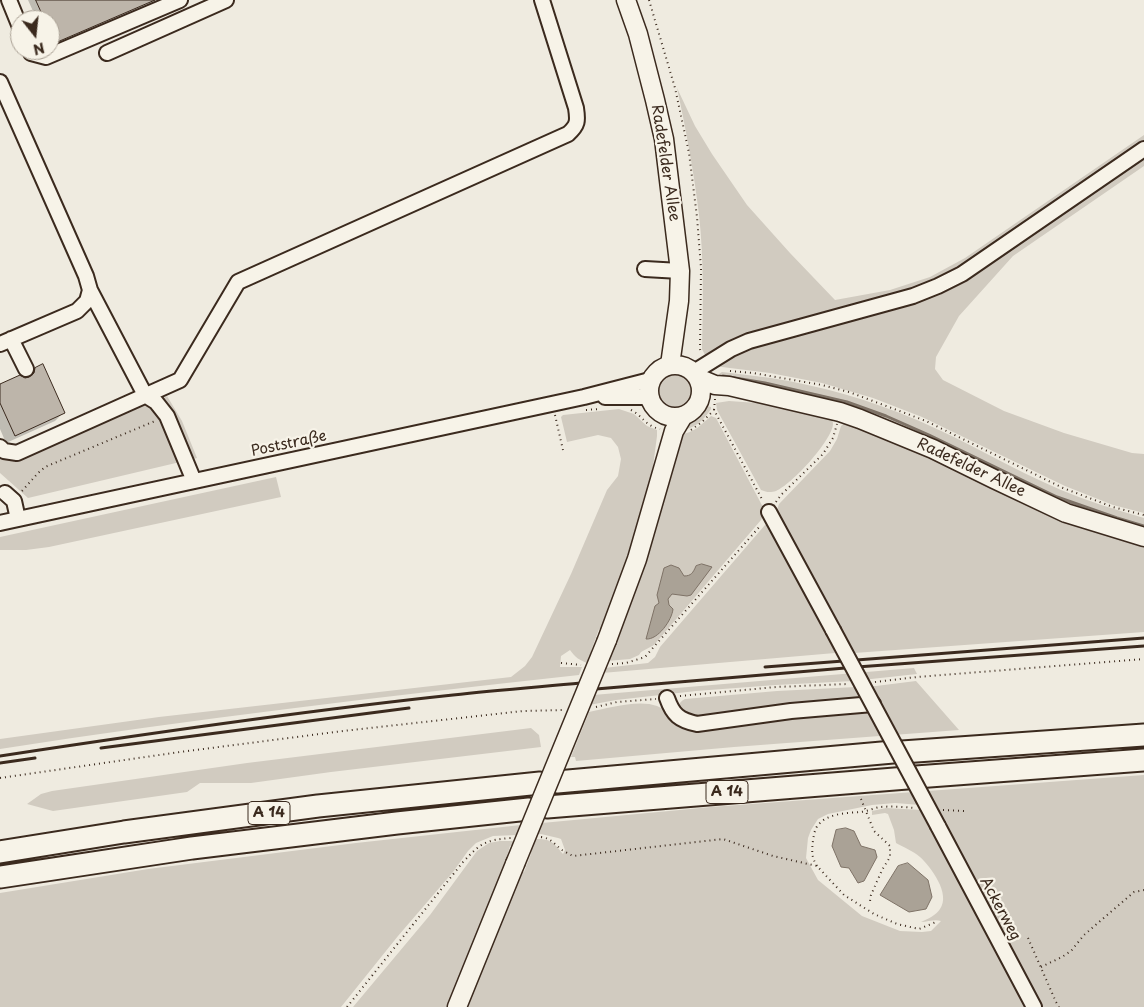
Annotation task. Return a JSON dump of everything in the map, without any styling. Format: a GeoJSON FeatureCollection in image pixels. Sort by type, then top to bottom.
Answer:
{"type":"FeatureCollection","features":[{"type":"Feature","properties":{"kind":"highway","name":"A 14"},"geometry":{"type":"LineString","coordinates":[[0,852],[124,832],[399,797],[898,752],[1144,735]]}},
{"type":"Feature","properties":{"kind":"highway","name":"A 14"},"geometry":{"type":"LineString","coordinates":[[0,877],[192,848],[538,808],[858,781],[1144,760]]}},
{"type":"Feature","properties":{"kind":"main road","name":"Radefelder Allee"},"geometry":{"type":"LineString","coordinates":[[626,0],[640,42],[664,139],[680,271],[679,301],[691,369],[715,385],[729,386],[840,412],[860,419],[933,449],[1066,512],[1144,537]]}},
{"type":"Feature","properties":{"kind":"main road"},"geometry":{"type":"LineString","coordinates":[[457,1007],[637,559],[674,431],[685,424],[700,397],[701,390],[691,369],[662,368],[655,373],[653,396],[662,429],[656,491]]}},
{"type":"Feature","properties":{"kind":"main road"},"geometry":{"type":"LineString","coordinates":[[653,396],[666,416],[675,417],[685,424]]}},
{"type":"Feature","properties":{"kind":"main road","name":"Radefelder Allee"},"geometry":{"type":"LineString","coordinates":[[700,397],[731,396],[797,402]]}},
{"type":"Feature","properties":{"kind":"street"},"geometry":{"type":"LineString","coordinates":[[60,51],[180,0]]}},
{"type":"Feature","properties":{"kind":"street"},"geometry":{"type":"LineString","coordinates":[[107,53],[226,0]]}},
{"type":"Feature","properties":{"kind":"street"},"geometry":{"type":"LineString","coordinates":[[0,447],[17,454],[180,380],[238,282],[568,134],[575,127],[578,120],[576,108],[542,0]]}},
{"type":"Feature","properties":{"kind":"street"},"geometry":{"type":"LineString","coordinates":[[0,82],[86,276],[90,290],[145,395],[156,402],[167,416],[194,481]]}},
{"type":"Feature","properties":{"kind":"street"},"geometry":{"type":"LineString","coordinates":[[691,369],[749,341],[913,296],[938,286],[1041,228],[1144,149]]}},
{"type":"Feature","properties":{"kind":"street"},"geometry":{"type":"LineString","coordinates":[[645,269],[680,271]]}},
{"type":"Feature","properties":{"kind":"street"},"geometry":{"type":"LineString","coordinates":[[26,369],[6,341],[77,310],[87,301],[90,290]]}},
{"type":"Feature","properties":{"kind":"street","name":"Poststraße"},"geometry":{"type":"LineString","coordinates":[[0,523],[553,403],[584,397],[653,396]]}},
{"type":"Feature","properties":{"kind":"street"},"geometry":{"type":"LineString","coordinates":[[9,497],[18,519]]}},
{"type":"Feature","properties":{"kind":"street","name":"Ackerweg"},"geometry":{"type":"LineString","coordinates":[[769,512],[1034,1007]]}},
{"type":"Feature","properties":{"kind":"street"},"geometry":{"type":"LineString","coordinates":[[667,698],[671,710],[680,719],[697,724],[791,711],[873,704]]}},
{"type":"Feature","properties":{"kind":"path"},"geometry":{"type":"LineString","coordinates":[[649,0],[675,88],[689,153],[697,217],[701,268],[701,354],[691,369]]}},
{"type":"Feature","properties":{"kind":"path"},"geometry":{"type":"LineString","coordinates":[[553,403],[563,450]]}},
{"type":"Feature","properties":{"kind":"path"},"geometry":{"type":"LineString","coordinates":[[685,424],[698,425],[714,410],[769,512]]}},
{"type":"Feature","properties":{"kind":"path"},"geometry":{"type":"LineString","coordinates":[[611,664],[626,663],[645,657],[763,523],[781,495],[823,454],[833,438],[840,412]]}},
{"type":"Feature","properties":{"kind":"path"},"geometry":{"type":"LineString","coordinates":[[9,497],[45,467],[167,416]]}},
{"type":"Feature","properties":{"kind":"path"},"geometry":{"type":"LineString","coordinates":[[875,682],[926,676],[1144,659]]}},
{"type":"Feature","properties":{"kind":"path"},"geometry":{"type":"LineString","coordinates":[[561,663],[588,666]]}},
{"type":"Feature","properties":{"kind":"path"},"geometry":{"type":"LineString","coordinates":[[594,707],[617,702],[696,694],[776,687],[848,684]]}},
{"type":"Feature","properties":{"kind":"path"},"geometry":{"type":"LineString","coordinates":[[0,778],[343,731],[523,711],[570,710]]}},
{"type":"Feature","properties":{"kind":"path"},"geometry":{"type":"LineString","coordinates":[[858,781],[861,802],[874,831],[890,846],[890,858],[882,870],[870,901]]}},
{"type":"Feature","properties":{"kind":"path"},"geometry":{"type":"LineString","coordinates":[[916,808],[878,808],[834,816],[820,823],[814,831],[813,860],[844,895],[874,914],[896,924],[919,929],[936,922]]}},
{"type":"Feature","properties":{"kind":"path"},"geometry":{"type":"LineString","coordinates":[[936,809],[964,811]]}},
{"type":"Feature","properties":{"kind":"path"},"geometry":{"type":"LineString","coordinates":[[346,1007],[477,848],[486,842],[498,838],[518,837]]}},
{"type":"Feature","properties":{"kind":"path"},"geometry":{"type":"LineString","coordinates":[[540,837],[553,841],[562,850],[573,856],[723,840],[773,856],[817,866]]}},
{"type":"Feature","properties":{"kind":"path"},"geometry":{"type":"LineString","coordinates":[[1041,967],[1071,951],[1084,936],[1134,892],[1144,890]]}},
{"type":"Feature","properties":{"kind":"path"},"geometry":{"type":"LineString","coordinates":[[1028,938],[1059,1007]]}},
{"type":"Feature","properties":{"kind":"shaded area"},"geometry":{"type":"Polygon","coordinates":[[[677,88],[695,126],[747,205],[835,300],[890,290],[930,277],[965,258],[1144,135],[1144,142],[968,262],[932,281],[894,294],[747,335],[726,344],[706,357],[702,349],[701,232],[690,151],[677,88]]]}},
{"type":"Feature","properties":{"kind":"shaded area"},"geometry":{"type":"Polygon","coordinates":[[[1144,157],[1144,166],[1013,256],[959,316],[936,357],[935,369],[943,380],[1004,411],[1064,433],[1132,453],[1144,454],[1144,513],[1113,505],[1065,486],[922,417],[873,398],[822,383],[770,373],[714,366],[742,351],[756,346],[914,302],[1144,157]]]}},
{"type":"Feature","properties":{"kind":"shaded area"},"geometry":{"type":"Polygon","coordinates":[[[674,369],[689,375],[695,390],[689,405],[674,411],[659,405],[653,390],[659,375],[674,369]]]}},
{"type":"Feature","properties":{"kind":"shaded area"},"geometry":{"type":"Polygon","coordinates":[[[722,372],[809,385],[846,394],[899,413],[935,428],[1061,490],[1144,518],[1144,531],[1093,516],[944,447],[717,381],[718,375],[722,372]]]}},
{"type":"Feature","properties":{"kind":"shaded area"},"geometry":{"type":"Polygon","coordinates":[[[167,396],[182,421],[197,458],[28,498],[0,473],[0,452],[139,402],[145,406],[167,396]]]}},
{"type":"Feature","properties":{"kind":"shaded area"},"geometry":{"type":"Polygon","coordinates":[[[729,401],[772,404],[830,416],[833,424],[831,432],[810,462],[800,472],[783,487],[774,492],[766,492],[761,490],[717,410],[716,403],[729,401]]]}},
{"type":"Feature","properties":{"kind":"shaded area"},"geometry":{"type":"Polygon","coordinates":[[[707,406],[711,407],[711,409],[702,420],[694,426],[680,430],[688,422],[707,406]]]}},
{"type":"Feature","properties":{"kind":"shaded area"},"geometry":{"type":"Polygon","coordinates":[[[619,409],[634,414],[647,426],[657,430],[652,474],[646,508],[604,630],[599,629],[588,663],[578,658],[570,650],[561,656],[560,667],[582,667],[579,675],[289,709],[0,749],[0,739],[159,717],[511,677],[525,666],[532,657],[571,574],[607,490],[618,476],[621,459],[618,447],[611,438],[598,435],[567,442],[561,417],[563,415],[619,409]]]}},
{"type":"Feature","properties":{"kind":"shaded area"},"geometry":{"type":"Polygon","coordinates":[[[711,416],[716,418],[765,511],[761,520],[654,645],[630,659],[607,661],[619,635],[620,631],[617,630],[679,434],[692,431],[711,416]]]}},
{"type":"Feature","properties":{"kind":"shaded area"},"geometry":{"type":"Polygon","coordinates":[[[847,421],[1144,543],[1144,632],[854,653],[838,629],[777,516],[779,504],[830,451],[837,439],[841,426],[847,421]]]}},
{"type":"Feature","properties":{"kind":"shaded area"},"geometry":{"type":"Polygon","coordinates":[[[276,477],[281,497],[49,547],[26,550],[0,550],[0,537],[276,477]]]}},
{"type":"Feature","properties":{"kind":"shaded area"},"geometry":{"type":"Polygon","coordinates":[[[767,524],[773,526],[827,630],[835,653],[602,673],[604,668],[648,663],[655,657],[660,647],[767,524]]]}},
{"type":"Feature","properties":{"kind":"shaded area"},"geometry":{"type":"Polygon","coordinates":[[[702,564],[712,567],[691,595],[672,594],[668,599],[669,605],[673,609],[667,624],[660,633],[646,639],[655,606],[659,603],[657,595],[664,568],[671,565],[679,568],[684,576],[686,576],[694,571],[696,566],[702,564]]]}},
{"type":"Feature","properties":{"kind":"shaded area"},"geometry":{"type":"Polygon","coordinates":[[[914,668],[917,674],[853,681],[696,691],[589,705],[593,695],[914,668]]]}},
{"type":"Feature","properties":{"kind":"shaded area"},"geometry":{"type":"Polygon","coordinates":[[[916,681],[959,730],[576,761],[575,757],[571,757],[589,712],[605,708],[641,703],[650,704],[659,707],[681,722],[702,726],[792,714],[798,716],[808,715],[810,709],[807,703],[791,706],[791,708],[699,721],[682,716],[678,708],[682,701],[685,699],[777,691],[876,686],[916,681]]]}},
{"type":"Feature","properties":{"kind":"shaded area"},"geometry":{"type":"Polygon","coordinates":[[[531,728],[539,735],[541,747],[251,783],[200,783],[187,792],[53,811],[27,804],[41,794],[52,791],[247,763],[531,728]]]}},
{"type":"Feature","properties":{"kind":"shaded area"},"geometry":{"type":"Polygon","coordinates":[[[1144,775],[1144,1007],[1039,1007],[933,806],[895,803],[872,805],[828,814],[818,819],[808,838],[806,858],[818,880],[862,916],[900,931],[931,931],[941,921],[921,922],[936,913],[943,903],[943,896],[938,881],[920,857],[896,843],[894,830],[888,814],[872,815],[872,811],[886,808],[922,810],[1029,1007],[463,1007],[521,871],[524,872],[534,839],[551,842],[563,854],[565,850],[561,839],[541,834],[493,836],[476,843],[341,1007],[0,1007],[0,893],[148,869],[521,825],[711,807],[1144,775]]]}},
{"type":"Feature","properties":{"kind":"shaded area"},"geometry":{"type":"Polygon","coordinates":[[[846,828],[854,831],[861,846],[875,850],[877,857],[864,881],[858,883],[849,868],[841,867],[832,846],[836,830],[846,828]]]}},
{"type":"Feature","properties":{"kind":"shaded area"},"geometry":{"type":"Polygon","coordinates":[[[516,841],[514,845],[510,846],[503,871],[449,1007],[353,1007],[430,915],[477,851],[489,843],[516,841]]]}},
{"type":"Feature","properties":{"kind":"shaded area"},"geometry":{"type":"Polygon","coordinates":[[[908,863],[928,880],[932,897],[926,909],[909,912],[880,895],[898,866],[908,863]]]}},
{"type":"Feature","properties":{"kind":"building"},"geometry":{"type":"Polygon","coordinates":[[[36,0],[155,0],[60,41],[60,10],[40,10],[36,0]]]}},
{"type":"Feature","properties":{"kind":"building"},"geometry":{"type":"Polygon","coordinates":[[[43,364],[65,413],[15,436],[0,403],[0,384],[20,375],[25,378],[29,377],[34,373],[35,368],[43,364]]]}},
{"type":"Feature","properties":{"kind":"waterway"},"geometry":{"type":"LineString","coordinates":[[723,376],[765,383],[847,402],[886,416],[929,435],[1057,497],[1144,526]]}},
{"type":"Feature","properties":{"kind":"railway"},"geometry":{"type":"LineString","coordinates":[[765,667],[1144,638]]}},
{"type":"Feature","properties":{"kind":"railway"},"geometry":{"type":"LineString","coordinates":[[596,689],[857,667],[1144,646]]}},
{"type":"Feature","properties":{"kind":"railway"},"geometry":{"type":"LineString","coordinates":[[0,756],[340,708],[469,693],[581,683]]}},
{"type":"Feature","properties":{"kind":"railway"},"geometry":{"type":"LineString","coordinates":[[101,748],[409,708]]}},
{"type":"Feature","properties":{"kind":"railway"},"geometry":{"type":"LineString","coordinates":[[0,763],[35,758]]}}]}
